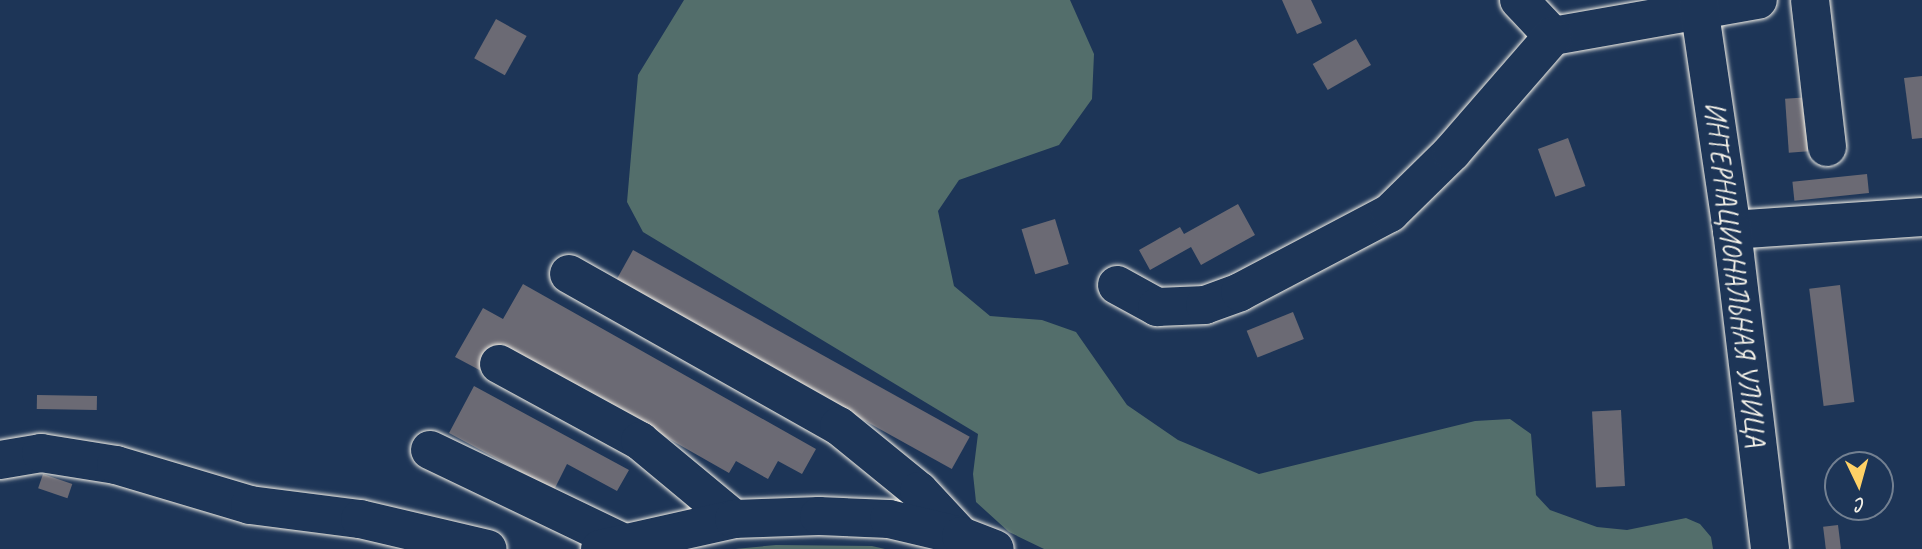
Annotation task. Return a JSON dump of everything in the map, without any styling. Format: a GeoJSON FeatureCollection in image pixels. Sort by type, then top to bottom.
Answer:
{"type":"FeatureCollection","features":[{"type":"Feature","properties":{"kind":"main road"},"geometry":{"type":"LineString","coordinates":[[1519,0],[1553,36]]}},
{"type":"Feature","properties":{"kind":"main road"},"geometry":{"type":"LineString","coordinates":[[1117,285],[1157,307],[1205,305],[1240,292],[1390,213],[1452,152],[1553,36],[1699,4],[1758,0]]}},
{"type":"Feature","properties":{"kind":"main road"},"geometry":{"type":"LineString","coordinates":[[1810,0],[1827,147]]}},
{"type":"Feature","properties":{"kind":"main road","name":"ИНТЕРНАЦИОНАЛЬНАЯ УЛИЦА"},"geometry":{"type":"LineString","coordinates":[[1699,4],[1732,230],[1770,549]]}},
{"type":"Feature","properties":{"kind":"main road"},"geometry":{"type":"LineString","coordinates":[[1732,230],[1922,217]]}},
{"type":"Feature","properties":{"kind":"main road"},"geometry":{"type":"LineString","coordinates":[[569,274],[839,426],[978,542]]}},
{"type":"Feature","properties":{"kind":"main road"},"geometry":{"type":"LineString","coordinates":[[499,364],[640,441],[734,519]]}},
{"type":"Feature","properties":{"kind":"main road"},"geometry":{"type":"LineString","coordinates":[[430,450],[611,545],[734,519],[889,519],[978,542]]}},
{"type":"Feature","properties":{"kind":"main road"},"geometry":{"type":"LineString","coordinates":[[0,460],[41,453],[116,465],[250,505],[360,519],[488,549]]}},
{"type":"Feature","properties":{"kind":"green space"},"geometry":{"type":"Polygon","coordinates":[[[684,0],[1070,0],[1094,54],[1092,99],[1059,145],[959,180],[938,211],[954,286],[990,316],[1042,320],[1076,332],[1127,405],[1178,440],[1259,474],[1475,421],[1510,419],[1531,434],[1536,495],[1550,510],[1597,527],[1627,530],[1686,518],[1700,524],[1711,537],[1713,549],[1044,549],[1009,532],[976,502],[973,474],[978,434],[643,232],[627,202],[638,75],[684,0]]]}},
{"type":"Feature","properties":{"kind":"green space"},"geometry":{"type":"Polygon","coordinates":[[[776,545],[872,546],[885,549],[735,549],[776,545]]]}},
{"type":"Feature","properties":{"kind":"building"},"geometry":{"type":"Polygon","coordinates":[[[1282,0],[1311,0],[1322,23],[1297,34],[1282,0]]]}},
{"type":"Feature","properties":{"kind":"building"},"geometry":{"type":"Polygon","coordinates":[[[496,19],[527,36],[505,75],[474,58],[496,19]]]}},
{"type":"Feature","properties":{"kind":"building"},"geometry":{"type":"Polygon","coordinates":[[[1356,39],[1371,65],[1328,90],[1313,64],[1356,39]]]}},
{"type":"Feature","properties":{"kind":"building"},"geometry":{"type":"Polygon","coordinates":[[[1922,76],[1922,138],[1912,139],[1904,78],[1922,76]]]}},
{"type":"Feature","properties":{"kind":"building"},"geometry":{"type":"Polygon","coordinates":[[[1811,97],[1815,151],[1789,153],[1785,99],[1811,97]]]}},
{"type":"Feature","properties":{"kind":"building"},"geometry":{"type":"Polygon","coordinates":[[[1568,138],[1585,186],[1555,197],[1538,149],[1568,138]]]}},
{"type":"Feature","properties":{"kind":"building"},"geometry":{"type":"Polygon","coordinates":[[[1867,174],[1869,193],[1794,201],[1792,182],[1867,174]]]}},
{"type":"Feature","properties":{"kind":"building"},"geometry":{"type":"Polygon","coordinates":[[[1238,204],[1255,235],[1201,265],[1191,247],[1150,270],[1139,250],[1180,227],[1184,234],[1238,204]]]}},
{"type":"Feature","properties":{"kind":"building"},"geometry":{"type":"Polygon","coordinates":[[[1055,219],[1069,264],[1035,274],[1022,229],[1055,219]]]}},
{"type":"Feature","properties":{"kind":"building"},"geometry":{"type":"Polygon","coordinates":[[[633,250],[970,437],[952,469],[615,282],[633,250]]]}},
{"type":"Feature","properties":{"kind":"building"},"geometry":{"type":"Polygon","coordinates":[[[523,284],[816,449],[802,474],[778,461],[768,479],[736,461],[729,473],[502,344],[485,373],[455,357],[483,308],[503,319],[523,284]]]}},
{"type":"Feature","properties":{"kind":"building"},"geometry":{"type":"Polygon","coordinates":[[[1840,285],[1854,402],[1824,406],[1809,289],[1840,285]]]}},
{"type":"Feature","properties":{"kind":"building"},"geometry":{"type":"Polygon","coordinates":[[[1293,312],[1304,339],[1258,358],[1247,331],[1293,312]]]}},
{"type":"Feature","properties":{"kind":"building"},"geometry":{"type":"Polygon","coordinates":[[[474,386],[629,470],[617,491],[567,464],[554,490],[449,433],[474,386]]]}},
{"type":"Feature","properties":{"kind":"building"},"geometry":{"type":"Polygon","coordinates":[[[37,395],[97,396],[97,410],[37,409],[37,395]]]}},
{"type":"Feature","properties":{"kind":"building"},"geometry":{"type":"Polygon","coordinates":[[[1621,410],[1625,486],[1596,487],[1592,412],[1621,410]]]}},
{"type":"Feature","properties":{"kind":"building"},"geometry":{"type":"Polygon","coordinates":[[[43,474],[72,484],[67,498],[38,488],[43,474]]]}},
{"type":"Feature","properties":{"kind":"building"},"geometry":{"type":"Polygon","coordinates":[[[1838,525],[1841,549],[1826,549],[1823,527],[1838,525]]]}}]}
